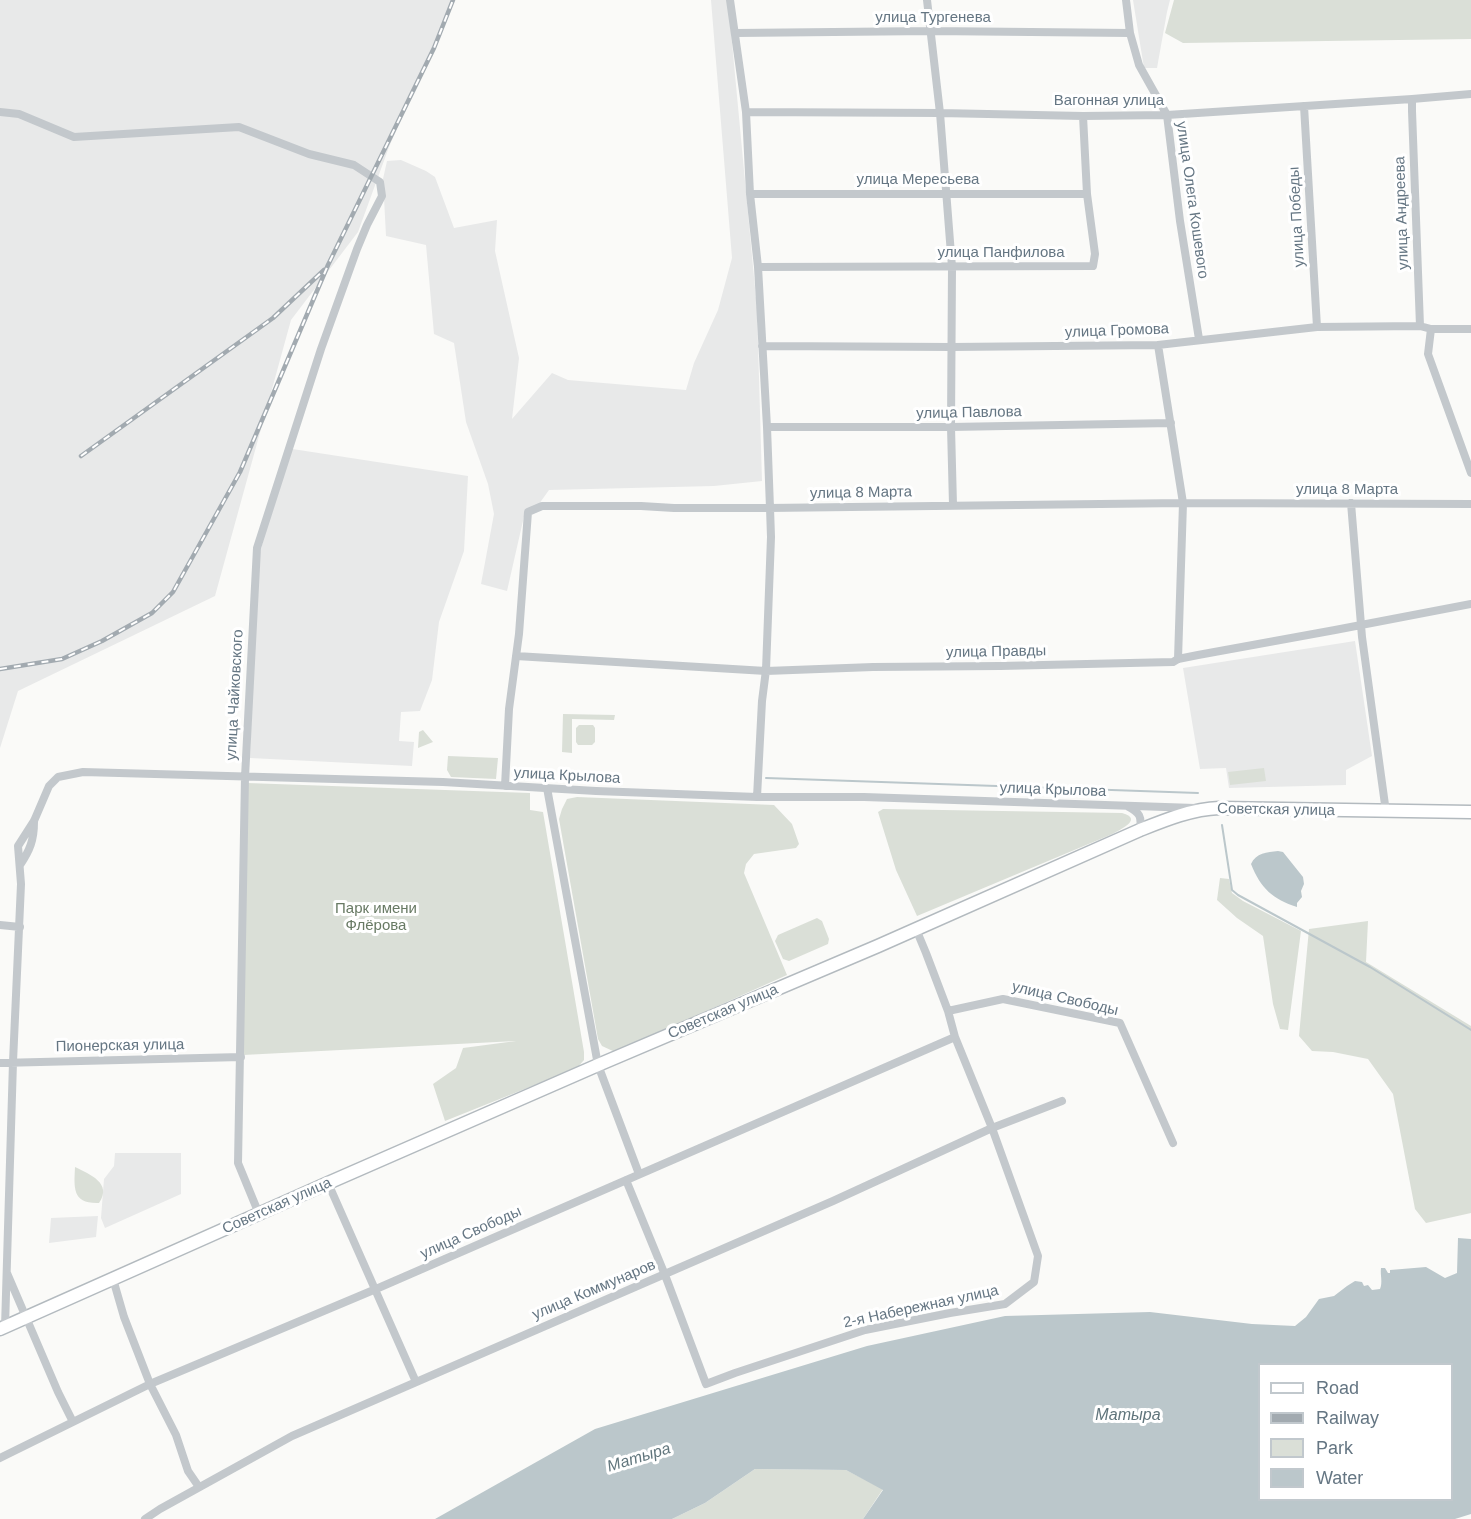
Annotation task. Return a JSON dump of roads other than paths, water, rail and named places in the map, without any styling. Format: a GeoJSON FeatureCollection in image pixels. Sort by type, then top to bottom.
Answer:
{"type":"FeatureCollection","features":[{"type":"Feature","properties":{"kind":"main road","name":"Советская улица"},"geometry":{"type":"LineString","coordinates":[[2,1328],[598,1065],[1140,830],[1175,817],[1210,808],[1471,813]]}},
{"type":"Feature","properties":{"kind":"street"},"geometry":{"type":"LineString","coordinates":[[730,0],[746,112],[750,194],[758,267],[771,537],[766,671],[762,701],[757,797]]}},
{"type":"Feature","properties":{"kind":"street"},"geometry":{"type":"LineString","coordinates":[[927,0],[940,113],[952,267],[953,505]]}},
{"type":"Feature","properties":{"kind":"street","name":"улица Олега Кошевого"},"geometry":{"type":"LineString","coordinates":[[1126,0],[1130,33],[1139,65],[1167,115],[1180,221],[1199,339]]}},
{"type":"Feature","properties":{"kind":"street","name":"улица Тургенева"},"geometry":{"type":"LineString","coordinates":[[735,33],[931,31],[1130,33]]}},
{"type":"Feature","properties":{"kind":"street","name":"Вагонная улица"},"geometry":{"type":"LineString","coordinates":[[746,112],[1167,115],[1471,94]]}},
{"type":"Feature","properties":{"kind":"street","name":"улица Андреева"},"geometry":{"type":"LineString","coordinates":[[1412,99],[1420,326]]}},
{"type":"Feature","properties":{"kind":"street","name":"улица Победы"},"geometry":{"type":"LineString","coordinates":[[1304,106],[1317,327]]}},
{"type":"Feature","properties":{"kind":"street","name":"улица Чайковского"},"geometry":{"type":"LineString","coordinates":[[0,112],[19,114],[74,137],[239,127],[309,154],[354,165],[380,182],[382,196],[357,249],[325,338],[257,548],[245,777],[238,1163],[259,1214]]}},
{"type":"Feature","properties":{"kind":"street","name":"улица Панфилова"},"geometry":{"type":"LineString","coordinates":[[758,267],[1093,266],[1095,254],[1087,194],[1083,116]]}},
{"type":"Feature","properties":{"kind":"street","name":"улица Мересьева"},"geometry":{"type":"LineString","coordinates":[[750,194],[1087,194]]}},
{"type":"Feature","properties":{"kind":"street","name":"улица Громова"},"geometry":{"type":"LineString","coordinates":[[762,346],[1158,345],[1317,327],[1420,326],[1431,329],[1471,329]]}},
{"type":"Feature","properties":{"kind":"street"},"geometry":{"type":"LineString","coordinates":[[1431,329],[1428,354],[1471,473]]}},
{"type":"Feature","properties":{"kind":"street"},"geometry":{"type":"LineString","coordinates":[[1158,345],[1183,503],[1178,659]]}},
{"type":"Feature","properties":{"kind":"street","name":"улица Павлова"},"geometry":{"type":"LineString","coordinates":[[767,427],[951,427],[1171,423]]}},
{"type":"Feature","properties":{"kind":"street","name":"улица 8 Марта"},"geometry":{"type":"LineString","coordinates":[[506,786],[509,709],[516,656],[528,512],[542,506],[770,508],[1183,503],[1471,504]]}},
{"type":"Feature","properties":{"kind":"street"},"geometry":{"type":"LineString","coordinates":[[1351,503],[1361,625],[1386,812]]}},
{"type":"Feature","properties":{"kind":"street","name":"улица Правды"},"geometry":{"type":"LineString","coordinates":[[516,656],[766,671],[1173,662],[1178,659],[1471,604]]}},
{"type":"Feature","properties":{"kind":"street","name":"улица Крылова"},"geometry":{"type":"LineString","coordinates":[[20,927],[21,884],[18,846],[34,821],[49,786],[58,777],[83,772],[443,782],[757,797],[864,797],[1210,808]]}},
{"type":"Feature","properties":{"kind":"street"},"geometry":{"type":"LineString","coordinates":[[547,788],[598,1065],[639,1174]]}},
{"type":"Feature","properties":{"kind":"street","name":"улица Крылова"},"geometry":{"type":"LineString","coordinates":[[1127,806],[1140,816],[1140,830]]}},
{"type":"Feature","properties":{"kind":"street"},"geometry":{"type":"LineString","coordinates":[[0,925],[20,927],[2,1328]]}},
{"type":"Feature","properties":{"kind":"street"},"geometry":{"type":"LineString","coordinates":[[916,929],[948,1011],[955,1037],[992,1128]]}},
{"type":"Feature","properties":{"kind":"street","name":"улица Свободы"},"geometry":{"type":"LineString","coordinates":[[948,1011],[1003,999],[1120,1023],[1173,1143]]}},
{"type":"Feature","properties":{"kind":"street","name":"улица Свободы"},"geometry":{"type":"LineString","coordinates":[[0,1458],[150,1384],[376,1289],[955,1037]]}},
{"type":"Feature","properties":{"kind":"street","name":"Пионерская улица"},"geometry":{"type":"LineString","coordinates":[[0,1063],[241,1057]]}},
{"type":"Feature","properties":{"kind":"street","name":"улица Коммунаров"},"geometry":{"type":"LineString","coordinates":[[145,1519],[292,1436],[833,1202],[992,1128],[1062,1101]]}},
{"type":"Feature","properties":{"kind":"street","name":"2-я Набережная улица"},"geometry":{"type":"LineString","coordinates":[[665,1275],[706,1384],[865,1330],[1005,1304],[1034,1282],[1038,1256],[992,1128]]}},
{"type":"Feature","properties":{"kind":"street"},"geometry":{"type":"LineString","coordinates":[[626,1180],[665,1275]]}},
{"type":"Feature","properties":{"kind":"street"},"geometry":{"type":"LineString","coordinates":[[328,1183],[416,1382]]}},
{"type":"Feature","properties":{"kind":"street"},"geometry":{"type":"LineString","coordinates":[[6,1269],[73,1422]]}},
{"type":"Feature","properties":{"kind":"street"},"geometry":{"type":"LineString","coordinates":[[112,1279],[150,1384],[176,1435],[188,1471],[199,1487]]}},
{"type":"Feature","properties":{"kind":"water"},"geometry":{"type":"Polygon","coordinates":[[[1283,852],[1303,877],[1302,897],[1297,907],[1269,892],[1259,880],[1251,864],[1259,855],[1283,852]]]}},
{"type":"Feature","properties":{"kind":"water","name":"Матыра"},"geometry":{"type":"Polygon","coordinates":[[[1458,1238],[1471,1239],[1471,1514],[1455,1519],[863,1519],[883,1490],[846,1470],[755,1469],[705,1503],[672,1519],[435,1519],[595,1429],[867,1346],[1005,1316],[1150,1312],[1252,1324],[1295,1326],[1306,1317],[1319,1299],[1334,1296],[1355,1281],[1362,1282],[1364,1286],[1368,1285],[1372,1290],[1380,1289],[1381,1268],[1385,1268],[1390,1273],[1390,1270],[1426,1267],[1445,1278],[1457,1273],[1458,1238]]]}},
{"type":"Feature","properties":{"kind":"waterway"},"geometry":{"type":"LineString","coordinates":[[766,778],[1198,793]]}},
{"type":"Feature","properties":{"kind":"waterway"},"geometry":{"type":"LineString","coordinates":[[1222,825],[1232,890],[1238,895],[1370,967],[1471,1030]]}},
{"type":"Feature","properties":{"kind":"railway"},"geometry":{"type":"LineString","coordinates":[[0,669],[62,659],[102,641],[152,613],[173,592],[240,472],[328,265],[434,48],[453,0]]}},
{"type":"Feature","properties":{"kind":"railway"},"geometry":{"type":"LineString","coordinates":[[81,456],[273,318],[324,270]]}},
{"type":"Feature","properties":{"kind":"park label","name":"Парк имени Флёрова"},"geometry":{"type":"Point","coordinates":[376,918]}}]}
